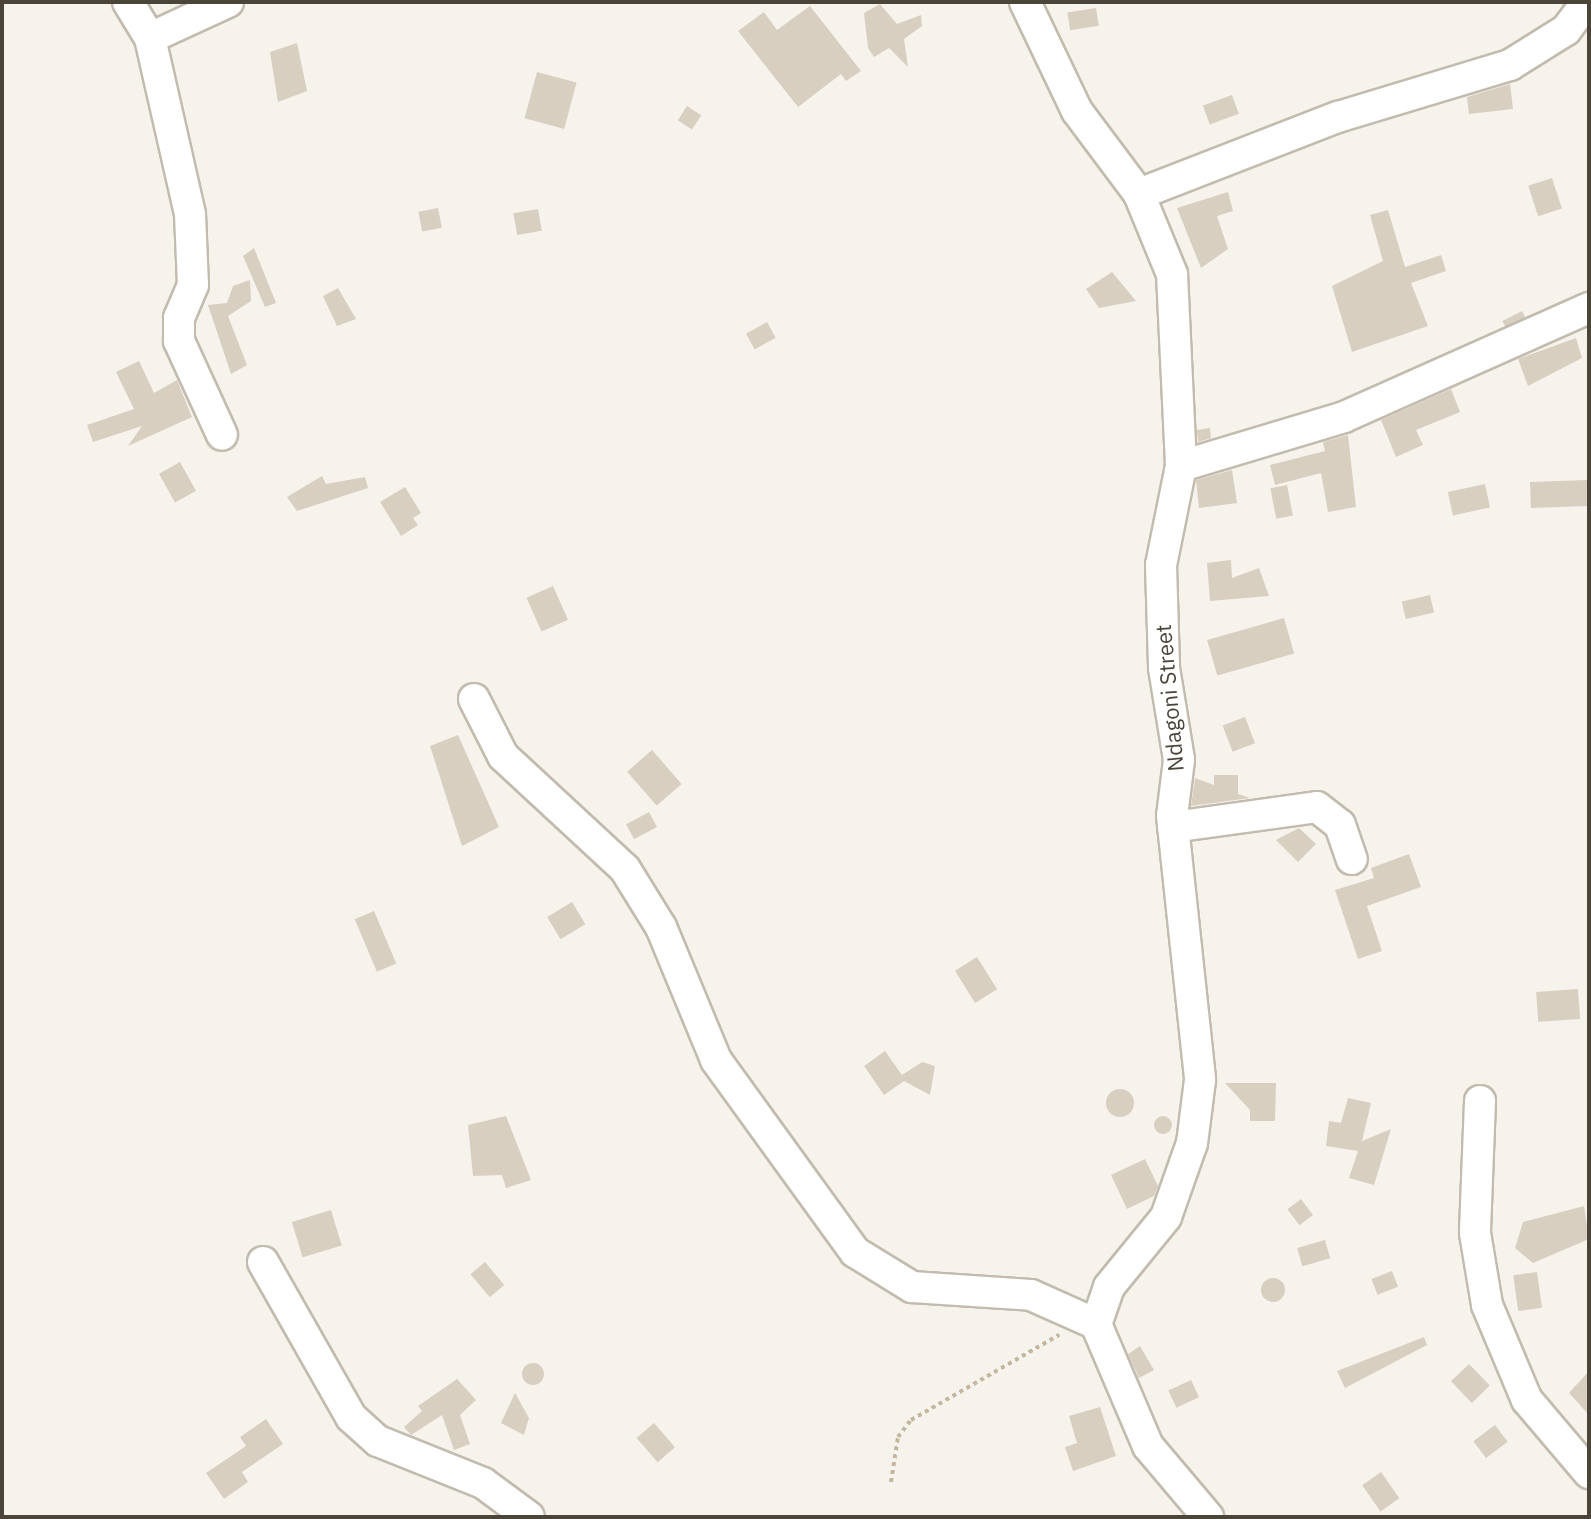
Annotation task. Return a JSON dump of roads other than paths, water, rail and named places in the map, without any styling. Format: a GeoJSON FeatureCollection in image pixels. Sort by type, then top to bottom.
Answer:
{"type":"FeatureCollection","features":[{"type":"Feature","properties":{"kind":"street"},"geometry":{"type":"LineString","coordinates":[[128,2],[150,38],[190,214],[193,285],[179,318],[179,341],[222,435]]}},
{"type":"Feature","properties":{"kind":"street"},"geometry":{"type":"LineString","coordinates":[[150,38],[228,2]]}},
{"type":"Feature","properties":{"kind":"street","name":"Ndagoni Street"},"geometry":{"type":"LineString","coordinates":[[1025,2],[1077,111],[1139,194],[1172,274],[1181,466],[1161,565],[1164,668],[1179,760],[1173,827],[1200,1080],[1192,1143],[1166,1217],[1109,1287],[1087,1321]]}},
{"type":"Feature","properties":{"kind":"street"},"geometry":{"type":"LineString","coordinates":[[1139,194],[1362,108],[1510,65],[1566,30],[1587,2]]}},
{"type":"Feature","properties":{"kind":"street"},"geometry":{"type":"LineString","coordinates":[[1181,466],[1344,417],[1589,308]]}},
{"type":"Feature","properties":{"kind":"street"},"geometry":{"type":"LineString","coordinates":[[474,699],[503,756],[625,869],[661,927],[716,1060],[855,1252],[912,1287],[1031,1295],[1087,1321],[1148,1446],[1208,1517]]}},
{"type":"Feature","properties":{"kind":"street"},"geometry":{"type":"LineString","coordinates":[[1173,827],[1317,807],[1340,825],[1352,859]]}},
{"type":"Feature","properties":{"kind":"street"},"geometry":{"type":"LineString","coordinates":[[1480,1101],[1475,1233],[1487,1305],[1527,1400],[1589,1473]]}},
{"type":"Feature","properties":{"kind":"street"},"geometry":{"type":"LineString","coordinates":[[263,1262],[351,1417],[378,1441],[483,1483],[529,1517]]}}]}
